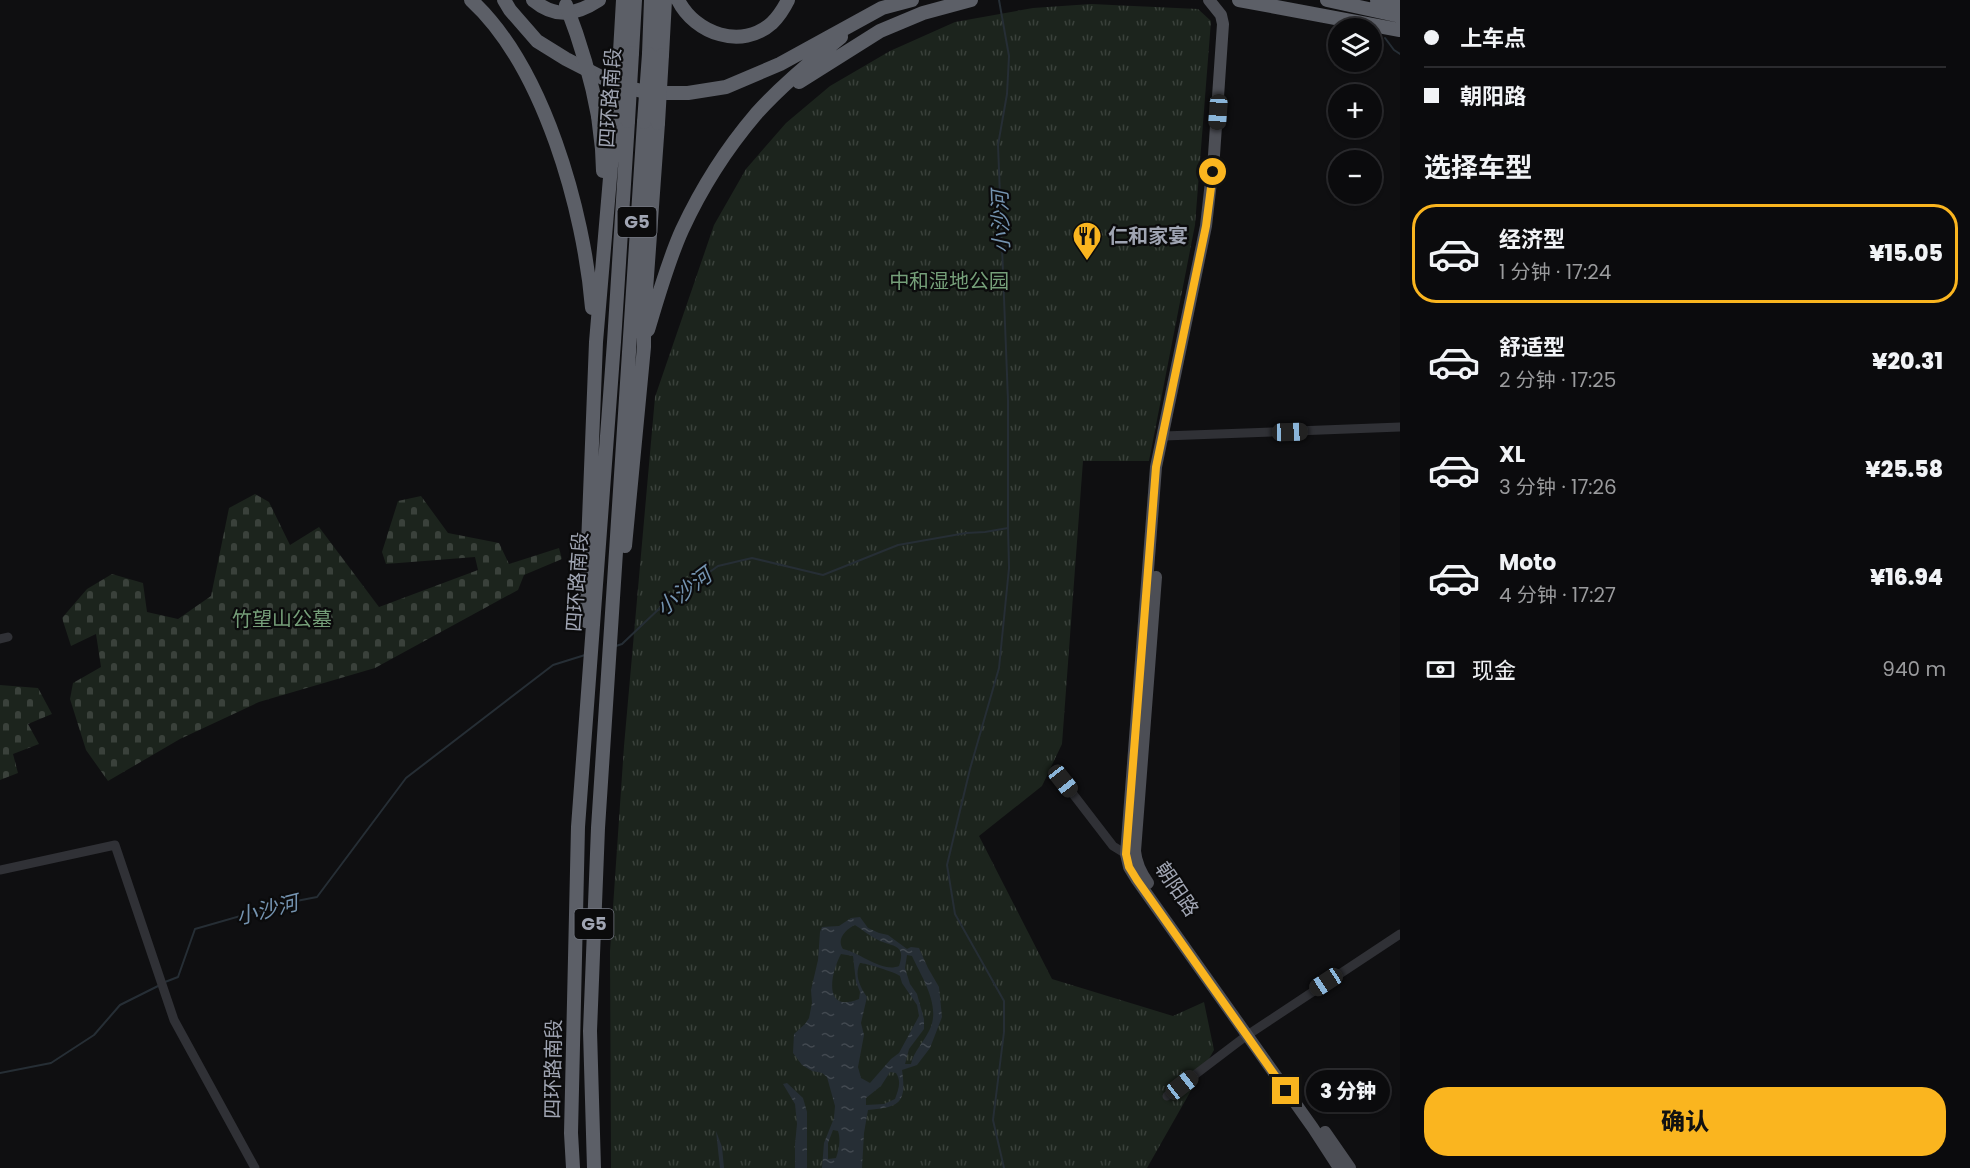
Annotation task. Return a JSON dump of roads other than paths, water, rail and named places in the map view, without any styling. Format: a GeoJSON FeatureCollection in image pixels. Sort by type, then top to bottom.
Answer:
{"type":"FeatureCollection","features":[{"type":"Feature","properties":{"kind":"highway"},"geometry":{"type":"LineString","coordinates":[[471,0],[502,38],[525,72],[560,154],[582,235],[596,342],[589,628]]}},
{"type":"Feature","properties":{"kind":"highway"},"geometry":{"type":"LineString","coordinates":[[504,0],[537,41],[603,78],[625,87],[650,93],[688,93],[726,87],[780,64],[882,8],[912,0]]}},
{"type":"Feature","properties":{"kind":"highway"},"geometry":{"type":"LineString","coordinates":[[533,0],[540,6],[557,13],[580,12],[599,0]]}},
{"type":"Feature","properties":{"kind":"highway"},"geometry":{"type":"LineString","coordinates":[[563,0],[578,36],[593,88],[598,116],[603,149],[603,249]]}},
{"type":"Feature","properties":{"kind":"highway"},"geometry":{"type":"LineString","coordinates":[[623,0],[626,52]]}},
{"type":"Feature","properties":{"kind":"highway","name":"四环路南段"},"geometry":{"type":"LineString","coordinates":[[573,1168],[578,827],[585,691],[614,342],[626,52],[635,0]]}},
{"type":"Feature","properties":{"kind":"highway","name":"四环路南段"},"geometry":{"type":"LineString","coordinates":[[594,1168],[590,1031],[598,828],[637,345],[642,321],[655,54],[651,0]]}},
{"type":"Feature","properties":{"kind":"highway"},"geometry":{"type":"LineString","coordinates":[[655,54],[665,0]]}},
{"type":"Feature","properties":{"kind":"highway"},"geometry":{"type":"LineString","coordinates":[[678,0],[689,18],[710,32],[736,37],[754,34],[771,24],[781,13],[788,0]]}},
{"type":"Feature","properties":{"kind":"highway"},"geometry":{"type":"LineString","coordinates":[[735,140],[801,80],[880,31],[923,13],[971,0]]}},
{"type":"Feature","properties":{"kind":"highway"},"geometry":{"type":"LineString","coordinates":[[1239,0],[1400,30]]}},
{"type":"Feature","properties":{"kind":"highway"},"geometry":{"type":"LineString","coordinates":[[1327,0],[1400,16]]}},
{"type":"Feature","properties":{"kind":"highway"},"geometry":{"type":"LineString","coordinates":[[1377,0],[1400,5]]}},
{"type":"Feature","properties":{"kind":"highway"},"geometry":{"type":"LineString","coordinates":[[642,321],[701,194],[735,140],[758,112],[801,71],[864,18]]}},
{"type":"Feature","properties":{"kind":"highway"},"geometry":{"type":"LineString","coordinates":[[595,321],[622,120]]}},
{"type":"Feature","properties":{"kind":"main road"},"geometry":{"type":"LineString","coordinates":[[1126,854],[1156,467],[1164,436],[1211,190],[1223,24],[1221,15],[1209,0]]}},
{"type":"Feature","properties":{"kind":"main road","name":"朝阳路"},"geometry":{"type":"LineString","coordinates":[[1164,436],[1164,466],[1136,859],[1142,873],[1339,1168]]}},
{"type":"Feature","properties":{"kind":"main road","name":"朝阳路"},"geometry":{"type":"LineString","coordinates":[[1126,854],[1129,867],[1137,880],[1350,1168]]}},
{"type":"Feature","properties":{"kind":"street"},"geometry":{"type":"LineString","coordinates":[[1164,436],[1400,427]]}},
{"type":"Feature","properties":{"kind":"street","name":"朝阳路"},"geometry":{"type":"LineString","coordinates":[[1063,781],[1113,846],[1126,854]]}},
{"type":"Feature","properties":{"kind":"street"},"geometry":{"type":"LineString","coordinates":[[0,870],[115,844],[174,1020],[255,1168]]}},
{"type":"Feature","properties":{"kind":"street"},"geometry":{"type":"LineString","coordinates":[[1167,1096],[1249,1034],[1400,934]]}},
{"type":"Feature","properties":{"kind":"water"},"geometry":{"type":"Polygon","coordinates":[[[860,917],[868,928],[888,935],[907,949],[919,948],[939,987],[942,1017],[930,1048],[917,1065],[902,1070],[903,1090],[899,1102],[887,1107],[868,1110],[862,1168],[822,1168],[824,1143],[834,1118],[835,1106],[827,1077],[802,1065],[793,1053],[794,1034],[809,1018],[812,1003],[811,990],[822,927],[839,926],[851,918],[860,917]],[[855,925],[841,938],[843,949],[879,965],[899,966],[901,954],[898,948],[877,939],[855,925]],[[841,954],[834,972],[832,990],[835,997],[839,1001],[847,1002],[859,999],[860,992],[856,982],[853,956],[841,954]],[[907,955],[905,968],[910,984],[917,994],[924,1019],[924,1029],[909,1049],[905,1064],[911,1064],[916,1051],[929,1031],[933,1012],[925,983],[912,956],[907,955]],[[860,963],[859,981],[867,997],[861,1023],[864,1035],[858,1067],[861,1078],[870,1083],[899,1053],[919,1016],[917,1005],[902,983],[900,976],[863,963],[860,963]],[[890,1072],[881,1086],[866,1098],[866,1105],[884,1104],[895,1099],[899,1083],[896,1073],[890,1072]],[[833,1130],[828,1143],[828,1159],[836,1158],[839,1144],[838,1131],[833,1130]]]}},
{"type":"Feature","properties":{"kind":"water"},"geometry":{"type":"Polygon","coordinates":[[[787,1083],[803,1098],[807,1112],[807,1168],[795,1168],[797,1124],[795,1104],[783,1084],[787,1083]]]}},
{"type":"Feature","properties":{"kind":"water"},"geometry":{"type":"Polygon","coordinates":[[[716,1131],[722,1147],[724,1168],[720,1168],[716,1131]]]}},
{"type":"Feature","properties":{"kind":"waterway","name":"小沙河"},"geometry":{"type":"LineString","coordinates":[[616,646],[622,644],[662,606],[718,566],[752,558],[823,575],[898,545],[1008,528],[1008,400],[998,145],[1007,94],[1009,56],[999,0]]}},
{"type":"Feature","properties":{"kind":"waterway"},"geometry":{"type":"LineString","coordinates":[[1385,38],[1400,54]]}},
{"type":"Feature","properties":{"kind":"waterway"},"geometry":{"type":"LineString","coordinates":[[1004,1168],[993,1120],[1004,1032],[1004,1001],[955,914],[947,865],[970,769],[999,668],[1009,568],[1008,528]]}},
{"type":"Feature","properties":{"kind":"waterway","name":"小沙河"},"geometry":{"type":"LineString","coordinates":[[165,982],[178,977],[195,929],[286,903],[317,897],[406,778],[553,665],[585,655]]}},
{"type":"Feature","properties":{"kind":"waterway","name":"小沙河"},"geometry":{"type":"LineString","coordinates":[[0,1073],[51,1063],[94,1035],[120,1005],[160,985]]}},
{"type":"Feature","properties":{"kind":"place","name":"仁和家宴"},"geometry":{"type":"Point","coordinates":[1087,262]}},
{"type":"Feature","properties":{"kind":"park label","name":"中和湿地公园"},"geometry":{"type":"Point","coordinates":[949,281]}},
{"type":"Feature","properties":{"kind":"park label","name":"竹望山公墓"},"geometry":{"type":"Point","coordinates":[282,619]}}]}
